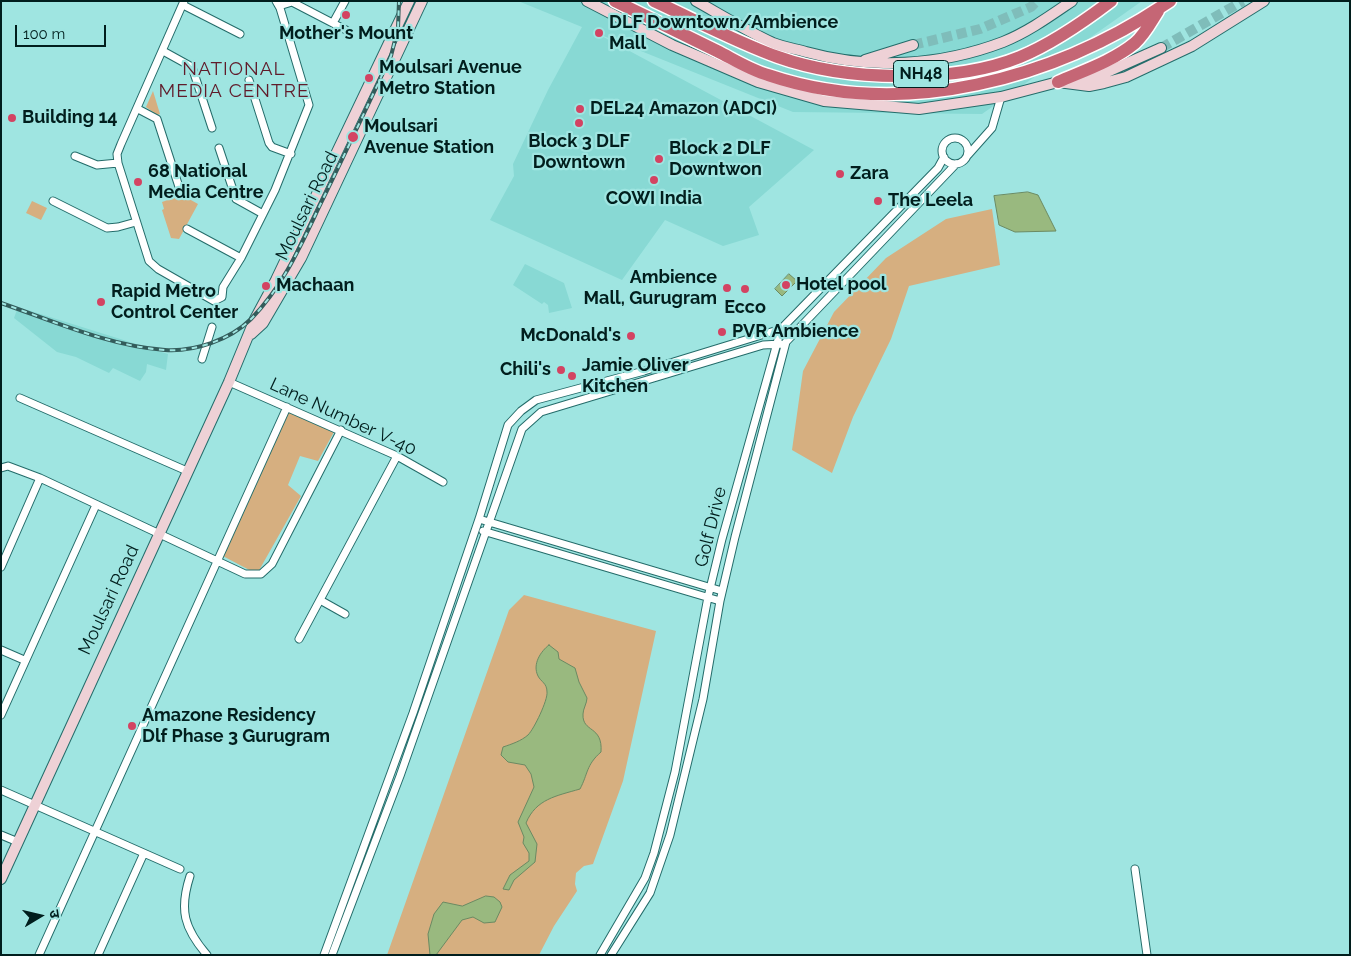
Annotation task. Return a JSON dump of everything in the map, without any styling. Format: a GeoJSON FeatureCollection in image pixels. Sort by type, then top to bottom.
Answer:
{"type":"FeatureCollection","features":[{"type":"Feature","properties":{"kind":"highway","name":"NH48"},"geometry":{"type":"LineString","coordinates":[[615,1],[767,75],[806,86],[869,93],[912,93],[994,82],[1040,69],[1137,23],[1170,1]]}},
{"type":"Feature","properties":{"kind":"highway","name":"NH48"},"geometry":{"type":"LineString","coordinates":[[654,1],[777,56],[810,67],[847,73],[885,76],[933,74],[976,68],[1019,57],[1111,1]]}},
{"type":"Feature","properties":{"kind":"highway"},"geometry":{"type":"LineString","coordinates":[[1058,82],[1113,57],[1135,43],[1159,9]]}},
{"type":"Feature","properties":{"kind":"street"},"geometry":{"type":"LineString","coordinates":[[332,23],[345,1]]}},
{"type":"Feature","properties":{"kind":"street","name":"Moulsari Road"},"geometry":{"type":"LineString","coordinates":[[1,879],[229,382],[249,337],[255,318],[280,271],[409,1]]}},
{"type":"Feature","properties":{"kind":"street","name":"Moulsari Road"},"geometry":{"type":"LineString","coordinates":[[249,337],[263,323],[301,258],[422,1]]}},
{"type":"Feature","properties":{"kind":"street"},"geometry":{"type":"LineString","coordinates":[[587,1],[672,45],[758,82],[824,101],[919,109],[1001,97],[1058,82],[1088,78],[1161,48]]}},
{"type":"Feature","properties":{"kind":"street"},"geometry":{"type":"LineString","coordinates":[[696,1],[774,43],[821,56],[859,62],[898,64],[935,60],[972,52],[1004,42],[1047,18],[1072,1]]}},
{"type":"Feature","properties":{"kind":"street"},"geometry":{"type":"LineString","coordinates":[[1058,82],[1089,86],[1126,77],[1192,46],[1264,1]]}},
{"type":"Feature","properties":{"kind":"street"},"geometry":{"type":"LineString","coordinates":[[240,34],[184,3],[119,150],[118,163],[136,222],[152,265],[211,300],[218,300],[222,297],[223,287],[241,258],[263,214],[291,154],[310,105],[277,4],[292,2],[346,30]]}},
{"type":"Feature","properties":{"kind":"street"},"geometry":{"type":"LineString","coordinates":[[859,62],[913,45]]}},
{"type":"Feature","properties":{"kind":"street"},"geometry":{"type":"LineString","coordinates":[[163,51],[192,67],[212,128]]}},
{"type":"Feature","properties":{"kind":"street"},"geometry":{"type":"LineString","coordinates":[[249,80],[269,143],[272,147],[291,154]]}},
{"type":"Feature","properties":{"kind":"street"},"geometry":{"type":"LineString","coordinates":[[968,155],[966,144],[960,139],[953,138],[944,145],[944,157],[951,164],[963,161],[992,128],[1001,97]]}},
{"type":"Feature","properties":{"kind":"street"},"geometry":{"type":"LineString","coordinates":[[138,109],[157,119],[180,190]]}},
{"type":"Feature","properties":{"kind":"street"},"geometry":{"type":"LineString","coordinates":[[219,148],[236,199],[263,214]]}},
{"type":"Feature","properties":{"kind":"street"},"geometry":{"type":"LineString","coordinates":[[75,156],[97,165],[118,163]]}},
{"type":"Feature","properties":{"kind":"street","name":"Golf Drive"},"geometry":{"type":"LineString","coordinates":[[600,955],[641,885],[654,853],[685,729],[708,597],[732,500],[781,329],[931,175],[944,157]]}},
{"type":"Feature","properties":{"kind":"street","name":"Golf Drive"},"geometry":{"type":"LineString","coordinates":[[611,955],[650,893],[664,855],[703,699],[722,591],[786,342],[956,164]]}},
{"type":"Feature","properties":{"kind":"street"},"geometry":{"type":"LineString","coordinates":[[53,201],[106,228],[136,222]]}},
{"type":"Feature","properties":{"kind":"street"},"geometry":{"type":"LineString","coordinates":[[187,230],[241,258]]}},
{"type":"Feature","properties":{"kind":"street"},"geometry":{"type":"LineString","coordinates":[[202,358],[212,328]]}},
{"type":"Feature","properties":{"kind":"street"},"geometry":{"type":"LineString","coordinates":[[324,955],[445,621],[508,425],[532,402],[644,371],[781,329]]}},
{"type":"Feature","properties":{"kind":"street"},"geometry":{"type":"LineString","coordinates":[[332,955],[400,776],[486,532],[517,437],[526,424],[535,415],[763,345],[786,342]]}},
{"type":"Feature","properties":{"kind":"street","name":"Lane Number V-40"},"geometry":{"type":"LineString","coordinates":[[229,382],[398,456],[443,482]]}},
{"type":"Feature","properties":{"kind":"street"},"geometry":{"type":"LineString","coordinates":[[20,398],[187,471]]}},
{"type":"Feature","properties":{"kind":"street"},"geometry":{"type":"LineString","coordinates":[[39,955],[287,406]]}},
{"type":"Feature","properties":{"kind":"street"},"geometry":{"type":"LineString","coordinates":[[1,468],[8,466],[40,478],[216,562],[254,576],[268,570],[341,430]]}},
{"type":"Feature","properties":{"kind":"street"},"geometry":{"type":"LineString","coordinates":[[299,639],[398,456]]}},
{"type":"Feature","properties":{"kind":"street"},"geometry":{"type":"LineString","coordinates":[[1,568],[40,478]]}},
{"type":"Feature","properties":{"kind":"street"},"geometry":{"type":"LineString","coordinates":[[732,500],[744,504]]}},
{"type":"Feature","properties":{"kind":"street"},"geometry":{"type":"LineString","coordinates":[[1,715],[24,660],[96,504]]}},
{"type":"Feature","properties":{"kind":"street"},"geometry":{"type":"LineString","coordinates":[[479,519],[722,591]]}},
{"type":"Feature","properties":{"kind":"street"},"geometry":{"type":"LineString","coordinates":[[476,529],[720,601]]}},
{"type":"Feature","properties":{"kind":"street"},"geometry":{"type":"LineString","coordinates":[[320,600],[344,614]]}},
{"type":"Feature","properties":{"kind":"street"},"geometry":{"type":"LineString","coordinates":[[445,621],[454,624]]}},
{"type":"Feature","properties":{"kind":"street"},"geometry":{"type":"LineString","coordinates":[[1,650],[24,660]]}},
{"type":"Feature","properties":{"kind":"street"},"geometry":{"type":"LineString","coordinates":[[391,773],[400,776]]}},
{"type":"Feature","properties":{"kind":"street"},"geometry":{"type":"LineString","coordinates":[[1,790],[180,869]]}},
{"type":"Feature","properties":{"kind":"street"},"geometry":{"type":"LineString","coordinates":[[1,834],[18,842]]}},
{"type":"Feature","properties":{"kind":"street"},"geometry":{"type":"LineString","coordinates":[[98,955],[144,854]]}},
{"type":"Feature","properties":{"kind":"street"},"geometry":{"type":"LineString","coordinates":[[1135,869],[1147,955]]}},
{"type":"Feature","properties":{"kind":"street"},"geometry":{"type":"LineString","coordinates":[[190,876],[183,897],[186,923],[207,955]]}},
{"type":"Feature","properties":{"kind":"street"},"geometry":{"type":"LineString","coordinates":[[607,942],[616,946]]}},
{"type":"Feature","properties":{"kind":"shaded area"},"geometry":{"type":"Polygon","coordinates":[[[518,1],[1142,1],[982,114],[793,112],[596,33],[814,150],[749,207],[759,235],[723,246],[665,220],[622,280],[490,220],[514,176],[513,164],[548,90],[582,27],[518,1]]]}},
{"type":"Feature","properties":{"kind":"shaded area"},"geometry":{"type":"Polygon","coordinates":[[[153,91],[160,114],[157,115],[146,107],[153,91]]]}},
{"type":"Feature","properties":{"kind":"shaded area"},"geometry":{"type":"Polygon","coordinates":[[[1028,192],[1038,195],[1056,231],[1015,232],[999,225],[994,196],[1028,192]]]}},
{"type":"Feature","properties":{"kind":"shaded area"},"geometry":{"type":"Polygon","coordinates":[[[182,195],[198,204],[179,239],[171,238],[162,210],[164,209],[162,202],[182,195]]]}},
{"type":"Feature","properties":{"kind":"shaded area"},"geometry":{"type":"Polygon","coordinates":[[[32,201],[47,208],[41,220],[26,213],[32,201]]]}},
{"type":"Feature","properties":{"kind":"shaded area"},"geometry":{"type":"Polygon","coordinates":[[[992,209],[1000,265],[909,286],[891,339],[853,417],[832,473],[792,450],[803,371],[834,312],[886,258],[946,219],[992,209]]]}},
{"type":"Feature","properties":{"kind":"shaded area"},"geometry":{"type":"Polygon","coordinates":[[[525,264],[564,283],[572,308],[549,313],[548,305],[544,302],[542,304],[513,285],[525,264]]]}},
{"type":"Feature","properties":{"kind":"shaded area","name":"Hotel pool"},"geometry":{"type":"Polygon","coordinates":[[[789,274],[797,281],[782,296],[775,289],[789,274]]]}},
{"type":"Feature","properties":{"kind":"shaded area"},"geometry":{"type":"Polygon","coordinates":[[[18,307],[168,354],[166,370],[147,364],[146,372],[140,381],[113,368],[109,373],[76,357],[57,352],[14,318],[18,307]]]}},
{"type":"Feature","properties":{"kind":"shaded area"},"geometry":{"type":"Polygon","coordinates":[[[289,411],[334,432],[318,461],[300,456],[288,485],[301,496],[257,574],[219,554],[289,411]]]}},
{"type":"Feature","properties":{"kind":"shaded area"},"geometry":{"type":"Polygon","coordinates":[[[524,595],[656,631],[623,781],[593,864],[584,866],[576,873],[575,884],[577,891],[554,926],[539,955],[387,955],[509,610],[524,595]]]}},
{"type":"Feature","properties":{"kind":"shaded area"},"geometry":{"type":"Polygon","coordinates":[[[549,645],[558,652],[559,659],[575,668],[587,698],[583,712],[584,720],[599,737],[601,752],[590,765],[580,789],[548,800],[530,815],[526,823],[537,844],[535,862],[514,880],[509,890],[503,889],[510,875],[529,861],[529,853],[523,843],[524,837],[518,822],[534,787],[531,774],[525,765],[508,762],[501,755],[503,747],[519,741],[528,735],[540,714],[547,696],[547,689],[538,676],[536,667],[540,654],[549,645]]]}},
{"type":"Feature","properties":{"kind":"shaded area"},"geometry":{"type":"Polygon","coordinates":[[[486,896],[494,897],[500,902],[502,907],[495,922],[484,923],[473,917],[462,920],[436,955],[430,955],[428,934],[434,914],[443,902],[462,906],[486,896]]]}},
{"type":"Feature","properties":{"kind":"tunnel"},"geometry":{"type":"LineString","coordinates":[[913,45],[980,29],[1031,7],[1037,1]]}},
{"type":"Feature","properties":{"kind":"tunnel"},"geometry":{"type":"LineString","coordinates":[[1161,48],[1243,1]]}},
{"type":"Feature","properties":{"kind":"railway"},"geometry":{"type":"LineString","coordinates":[[1,303],[102,338],[144,348],[165,350],[188,349],[211,343],[233,333],[251,319],[263,306],[291,264],[391,56],[398,28],[399,1]]}},
{"type":"Feature","properties":{"kind":"place","name":"Mother's Mount"},"geometry":{"type":"Point","coordinates":[346,15]}},
{"type":"Feature","properties":{"kind":"place","name":"DLF Downtown/Ambience Mall"},"geometry":{"type":"Point","coordinates":[599,33]}},
{"type":"Feature","properties":{"kind":"place","name":"Moulsari Avenue Metro Station"},"geometry":{"type":"Point","coordinates":[369,78]}},
{"type":"Feature","properties":{"kind":"place","name":"DEL24 Amazon (ADCI)"},"geometry":{"type":"Point","coordinates":[580,109]}},
{"type":"Feature","properties":{"kind":"place","name":"Building 14"},"geometry":{"type":"Point","coordinates":[12,118]}},
{"type":"Feature","properties":{"kind":"place","name":"Block 3 DLF Downtown"},"geometry":{"type":"Point","coordinates":[579,123]}},
{"type":"Feature","properties":{"kind":"place","name":"Moulsari Avenue Station"},"geometry":{"type":"Point","coordinates":[353,137]}},
{"type":"Feature","properties":{"kind":"place","name":"Block 2 DLF Downtwon"},"geometry":{"type":"Point","coordinates":[659,159]}},
{"type":"Feature","properties":{"kind":"place","name":"Zara"},"geometry":{"type":"Point","coordinates":[840,174]}},
{"type":"Feature","properties":{"kind":"place","name":"COWI India"},"geometry":{"type":"Point","coordinates":[654,180]}},
{"type":"Feature","properties":{"kind":"place","name":"68 National Media Centre"},"geometry":{"type":"Point","coordinates":[138,182]}},
{"type":"Feature","properties":{"kind":"place","name":"The Leela"},"geometry":{"type":"Point","coordinates":[878,201]}},
{"type":"Feature","properties":{"kind":"place","name":"Hotel pool"},"geometry":{"type":"Point","coordinates":[786,285]}},
{"type":"Feature","properties":{"kind":"place","name":"Machaan"},"geometry":{"type":"Point","coordinates":[266,286]}},
{"type":"Feature","properties":{"kind":"place","name":"Ambience Mall, Gurugram"},"geometry":{"type":"Point","coordinates":[727,288]}},
{"type":"Feature","properties":{"kind":"place","name":"Ecco"},"geometry":{"type":"Point","coordinates":[745,289]}},
{"type":"Feature","properties":{"kind":"place","name":"Rapid Metro Control Center"},"geometry":{"type":"Point","coordinates":[101,302]}},
{"type":"Feature","properties":{"kind":"place","name":"PVR Ambience"},"geometry":{"type":"Point","coordinates":[722,332]}},
{"type":"Feature","properties":{"kind":"place","name":"McDonald's"},"geometry":{"type":"Point","coordinates":[631,336]}},
{"type":"Feature","properties":{"kind":"place","name":"Chili's"},"geometry":{"type":"Point","coordinates":[561,370]}},
{"type":"Feature","properties":{"kind":"place","name":"Jamie Oliver Kitchen"},"geometry":{"type":"Point","coordinates":[572,376]}},
{"type":"Feature","properties":{"kind":"place","name":"Amazone Residency Dlf Phase 3 Gurugram"},"geometry":{"type":"Point","coordinates":[132,726]}},
{"type":"Feature","properties":{"kind":"district","name":"NATIONAL MEDIA CENTRE"},"geometry":{"type":"Point","coordinates":[234,80]}}]}
